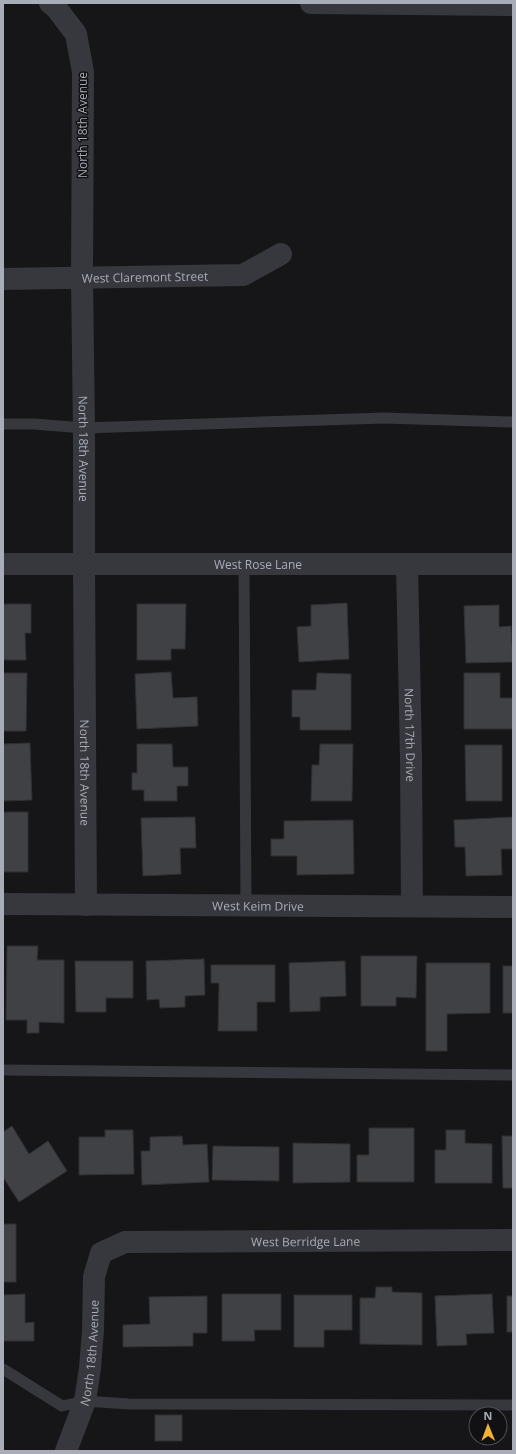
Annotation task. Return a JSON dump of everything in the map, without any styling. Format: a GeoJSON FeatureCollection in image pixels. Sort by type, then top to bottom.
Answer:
{"type":"FeatureCollection","features":[{"type":"Feature","properties":{"kind":"street","name":"North 18th Avenue"},"geometry":{"type":"LineString","coordinates":[[50,3],[57,9],[76,34],[83,72],[82,279],[86,905]]}},
{"type":"Feature","properties":{"kind":"street"},"geometry":{"type":"LineString","coordinates":[[311,3],[513,5]]}},
{"type":"Feature","properties":{"kind":"street","name":"West Claremont Street"},"geometry":{"type":"LineString","coordinates":[[3,279],[82,279],[243,275],[281,254]]}},
{"type":"Feature","properties":{"kind":"street","name":"West Rose Lane"},"geometry":{"type":"LineString","coordinates":[[3,564],[513,564]]}},
{"type":"Feature","properties":{"kind":"street","name":"North 17th Drive"},"geometry":{"type":"LineString","coordinates":[[407,564],[412,906]]}},
{"type":"Feature","properties":{"kind":"street","name":"West Keim Drive"},"geometry":{"type":"LineString","coordinates":[[3,904],[513,907]]}},
{"type":"Feature","properties":{"kind":"street","name":"West Berridge Lane"},"geometry":{"type":"LineString","coordinates":[[101,1253],[125,1242],[513,1240]]}},
{"type":"Feature","properties":{"kind":"street","name":"North 18th Avenue"},"geometry":{"type":"LineString","coordinates":[[66,1451],[85,1401],[90,1368],[93,1330],[94,1277],[101,1253]]}},
{"type":"Feature","properties":{"kind":"lane"},"geometry":{"type":"LineString","coordinates":[[3,424],[34,424],[84,428],[384,418],[513,422]]}},
{"type":"Feature","properties":{"kind":"lane"},"geometry":{"type":"LineString","coordinates":[[244,565],[246,905]]}},
{"type":"Feature","properties":{"kind":"lane"},"geometry":{"type":"LineString","coordinates":[[3,1070],[513,1075]]}},
{"type":"Feature","properties":{"kind":"lane"},"geometry":{"type":"LineString","coordinates":[[3,1369],[62,1406],[85,1401],[129,1404],[513,1405]]}},
{"type":"Feature","properties":{"kind":"building"},"geometry":{"type":"Polygon","coordinates":[[[347,603],[349,659],[299,662],[297,627],[311,626],[311,605],[347,603]]]}},
{"type":"Feature","properties":{"kind":"building"},"geometry":{"type":"Polygon","coordinates":[[[3,604],[31,604],[31,633],[25,633],[26,660],[3,660],[3,604]]]}},
{"type":"Feature","properties":{"kind":"building"},"geometry":{"type":"Polygon","coordinates":[[[137,604],[186,604],[185,649],[171,649],[171,660],[137,660],[137,604]]]}},
{"type":"Feature","properties":{"kind":"building"},"geometry":{"type":"Polygon","coordinates":[[[499,605],[499,627],[511,626],[513,662],[466,663],[464,606],[499,605]]]}},
{"type":"Feature","properties":{"kind":"building"},"geometry":{"type":"Polygon","coordinates":[[[171,672],[173,698],[197,697],[198,726],[137,729],[135,674],[171,672]]]}},
{"type":"Feature","properties":{"kind":"building"},"geometry":{"type":"Polygon","coordinates":[[[3,673],[27,673],[26,731],[3,731],[3,673]]]}},
{"type":"Feature","properties":{"kind":"building"},"geometry":{"type":"Polygon","coordinates":[[[317,673],[351,674],[351,730],[300,730],[300,717],[292,717],[292,690],[316,690],[317,673]]]}},
{"type":"Feature","properties":{"kind":"building"},"geometry":{"type":"Polygon","coordinates":[[[464,673],[500,673],[500,698],[513,698],[513,729],[464,729],[464,673]]]}},
{"type":"Feature","properties":{"kind":"building"},"geometry":{"type":"Polygon","coordinates":[[[30,743],[32,800],[3,801],[3,744],[30,743]]]}},
{"type":"Feature","properties":{"kind":"building"},"geometry":{"type":"Polygon","coordinates":[[[137,744],[172,744],[173,767],[188,767],[188,786],[177,786],[177,801],[144,801],[144,790],[132,790],[132,773],[137,773],[137,744]]]}},
{"type":"Feature","properties":{"kind":"building"},"geometry":{"type":"Polygon","coordinates":[[[320,744],[353,744],[352,801],[311,801],[312,765],[319,765],[320,744]]]}},
{"type":"Feature","properties":{"kind":"building"},"geometry":{"type":"Polygon","coordinates":[[[465,745],[502,745],[502,801],[466,801],[465,745]]]}},
{"type":"Feature","properties":{"kind":"building"},"geometry":{"type":"Polygon","coordinates":[[[3,812],[28,812],[28,872],[3,872],[3,812]]]}},
{"type":"Feature","properties":{"kind":"building"},"geometry":{"type":"Polygon","coordinates":[[[195,817],[196,848],[180,848],[181,874],[143,876],[141,818],[195,817]]]}},
{"type":"Feature","properties":{"kind":"building"},"geometry":{"type":"Polygon","coordinates":[[[513,817],[513,849],[501,849],[502,875],[466,876],[465,847],[455,847],[454,820],[513,817]]]}},
{"type":"Feature","properties":{"kind":"building"},"geometry":{"type":"Polygon","coordinates":[[[353,820],[354,874],[297,875],[297,856],[271,856],[271,839],[284,839],[284,821],[353,820]]]}},
{"type":"Feature","properties":{"kind":"building"},"geometry":{"type":"Polygon","coordinates":[[[7,946],[38,946],[37,960],[64,960],[64,1023],[39,1022],[39,1033],[27,1033],[27,1020],[6,1020],[7,946]]]}},
{"type":"Feature","properties":{"kind":"building"},"geometry":{"type":"Polygon","coordinates":[[[361,956],[417,956],[416,998],[396,997],[396,1006],[361,1006],[361,956]]]}},
{"type":"Feature","properties":{"kind":"building"},"geometry":{"type":"Polygon","coordinates":[[[204,959],[205,995],[185,996],[185,1007],[160,1008],[159,999],[147,1000],[146,961],[204,959]]]}},
{"type":"Feature","properties":{"kind":"building"},"geometry":{"type":"Polygon","coordinates":[[[75,961],[133,961],[133,998],[106,998],[106,1012],[76,1012],[75,961]]]}},
{"type":"Feature","properties":{"kind":"building"},"geometry":{"type":"Polygon","coordinates":[[[345,961],[346,996],[320,997],[320,1011],[290,1012],[289,963],[345,961]]]}},
{"type":"Feature","properties":{"kind":"building"},"geometry":{"type":"Polygon","coordinates":[[[426,963],[490,963],[490,1013],[447,1014],[447,1051],[426,1051],[426,963]]]}},
{"type":"Feature","properties":{"kind":"building"},"geometry":{"type":"Polygon","coordinates":[[[211,965],[275,965],[275,1002],[257,1002],[257,1031],[218,1031],[219,983],[211,983],[211,965]]]}},
{"type":"Feature","properties":{"kind":"building"},"geometry":{"type":"Polygon","coordinates":[[[503,966],[513,966],[513,1013],[503,1013],[503,966]]]}},
{"type":"Feature","properties":{"kind":"building"},"geometry":{"type":"Polygon","coordinates":[[[12,1126],[29,1154],[48,1141],[67,1171],[19,1202],[3,1177],[3,1132],[12,1126]]]}},
{"type":"Feature","properties":{"kind":"building"},"geometry":{"type":"Polygon","coordinates":[[[369,1128],[414,1128],[414,1182],[357,1182],[357,1155],[369,1155],[369,1128]]]}},
{"type":"Feature","properties":{"kind":"building"},"geometry":{"type":"Polygon","coordinates":[[[105,1130],[133,1130],[134,1174],[79,1175],[79,1137],[105,1137],[105,1130]]]}},
{"type":"Feature","properties":{"kind":"building"},"geometry":{"type":"Polygon","coordinates":[[[446,1130],[465,1130],[465,1143],[492,1144],[492,1183],[435,1183],[435,1150],[446,1150],[446,1130]]]}},
{"type":"Feature","properties":{"kind":"building"},"geometry":{"type":"Polygon","coordinates":[[[182,1136],[183,1145],[207,1144],[209,1182],[142,1185],[141,1151],[150,1151],[150,1137],[182,1136]]]}},
{"type":"Feature","properties":{"kind":"building"},"geometry":{"type":"Polygon","coordinates":[[[502,1136],[513,1136],[513,1188],[503,1188],[502,1136]]]}},
{"type":"Feature","properties":{"kind":"building"},"geometry":{"type":"Polygon","coordinates":[[[293,1143],[350,1144],[350,1182],[293,1183],[293,1143]]]}},
{"type":"Feature","properties":{"kind":"building"},"geometry":{"type":"Polygon","coordinates":[[[213,1146],[279,1147],[279,1181],[212,1180],[213,1146]]]}},
{"type":"Feature","properties":{"kind":"building"},"geometry":{"type":"Polygon","coordinates":[[[3,1224],[16,1224],[16,1282],[3,1282],[3,1224]]]}},
{"type":"Feature","properties":{"kind":"building"},"geometry":{"type":"Polygon","coordinates":[[[376,1287],[392,1287],[392,1292],[422,1293],[422,1345],[360,1344],[360,1298],[375,1298],[376,1287]]]}},
{"type":"Feature","properties":{"kind":"building"},"geometry":{"type":"Polygon","coordinates":[[[25,1294],[25,1323],[34,1322],[34,1341],[3,1341],[3,1295],[25,1294]]]}},
{"type":"Feature","properties":{"kind":"building"},"geometry":{"type":"Polygon","coordinates":[[[222,1294],[281,1294],[281,1330],[254,1330],[255,1341],[222,1341],[222,1294]]]}},
{"type":"Feature","properties":{"kind":"building"},"geometry":{"type":"Polygon","coordinates":[[[492,1294],[494,1333],[466,1334],[467,1345],[437,1346],[435,1296],[492,1294]]]}},
{"type":"Feature","properties":{"kind":"building"},"geometry":{"type":"Polygon","coordinates":[[[294,1295],[352,1295],[352,1330],[324,1330],[324,1347],[294,1347],[294,1295]]]}},
{"type":"Feature","properties":{"kind":"building"},"geometry":{"type":"Polygon","coordinates":[[[207,1296],[207,1333],[193,1333],[193,1346],[123,1347],[123,1325],[150,1324],[149,1297],[207,1296]]]}},
{"type":"Feature","properties":{"kind":"building"},"geometry":{"type":"Polygon","coordinates":[[[507,1296],[513,1296],[513,1332],[507,1332],[507,1296]]]}},
{"type":"Feature","properties":{"kind":"building"},"geometry":{"type":"Polygon","coordinates":[[[155,1415],[182,1415],[182,1441],[155,1441],[155,1415]]]}}]}
